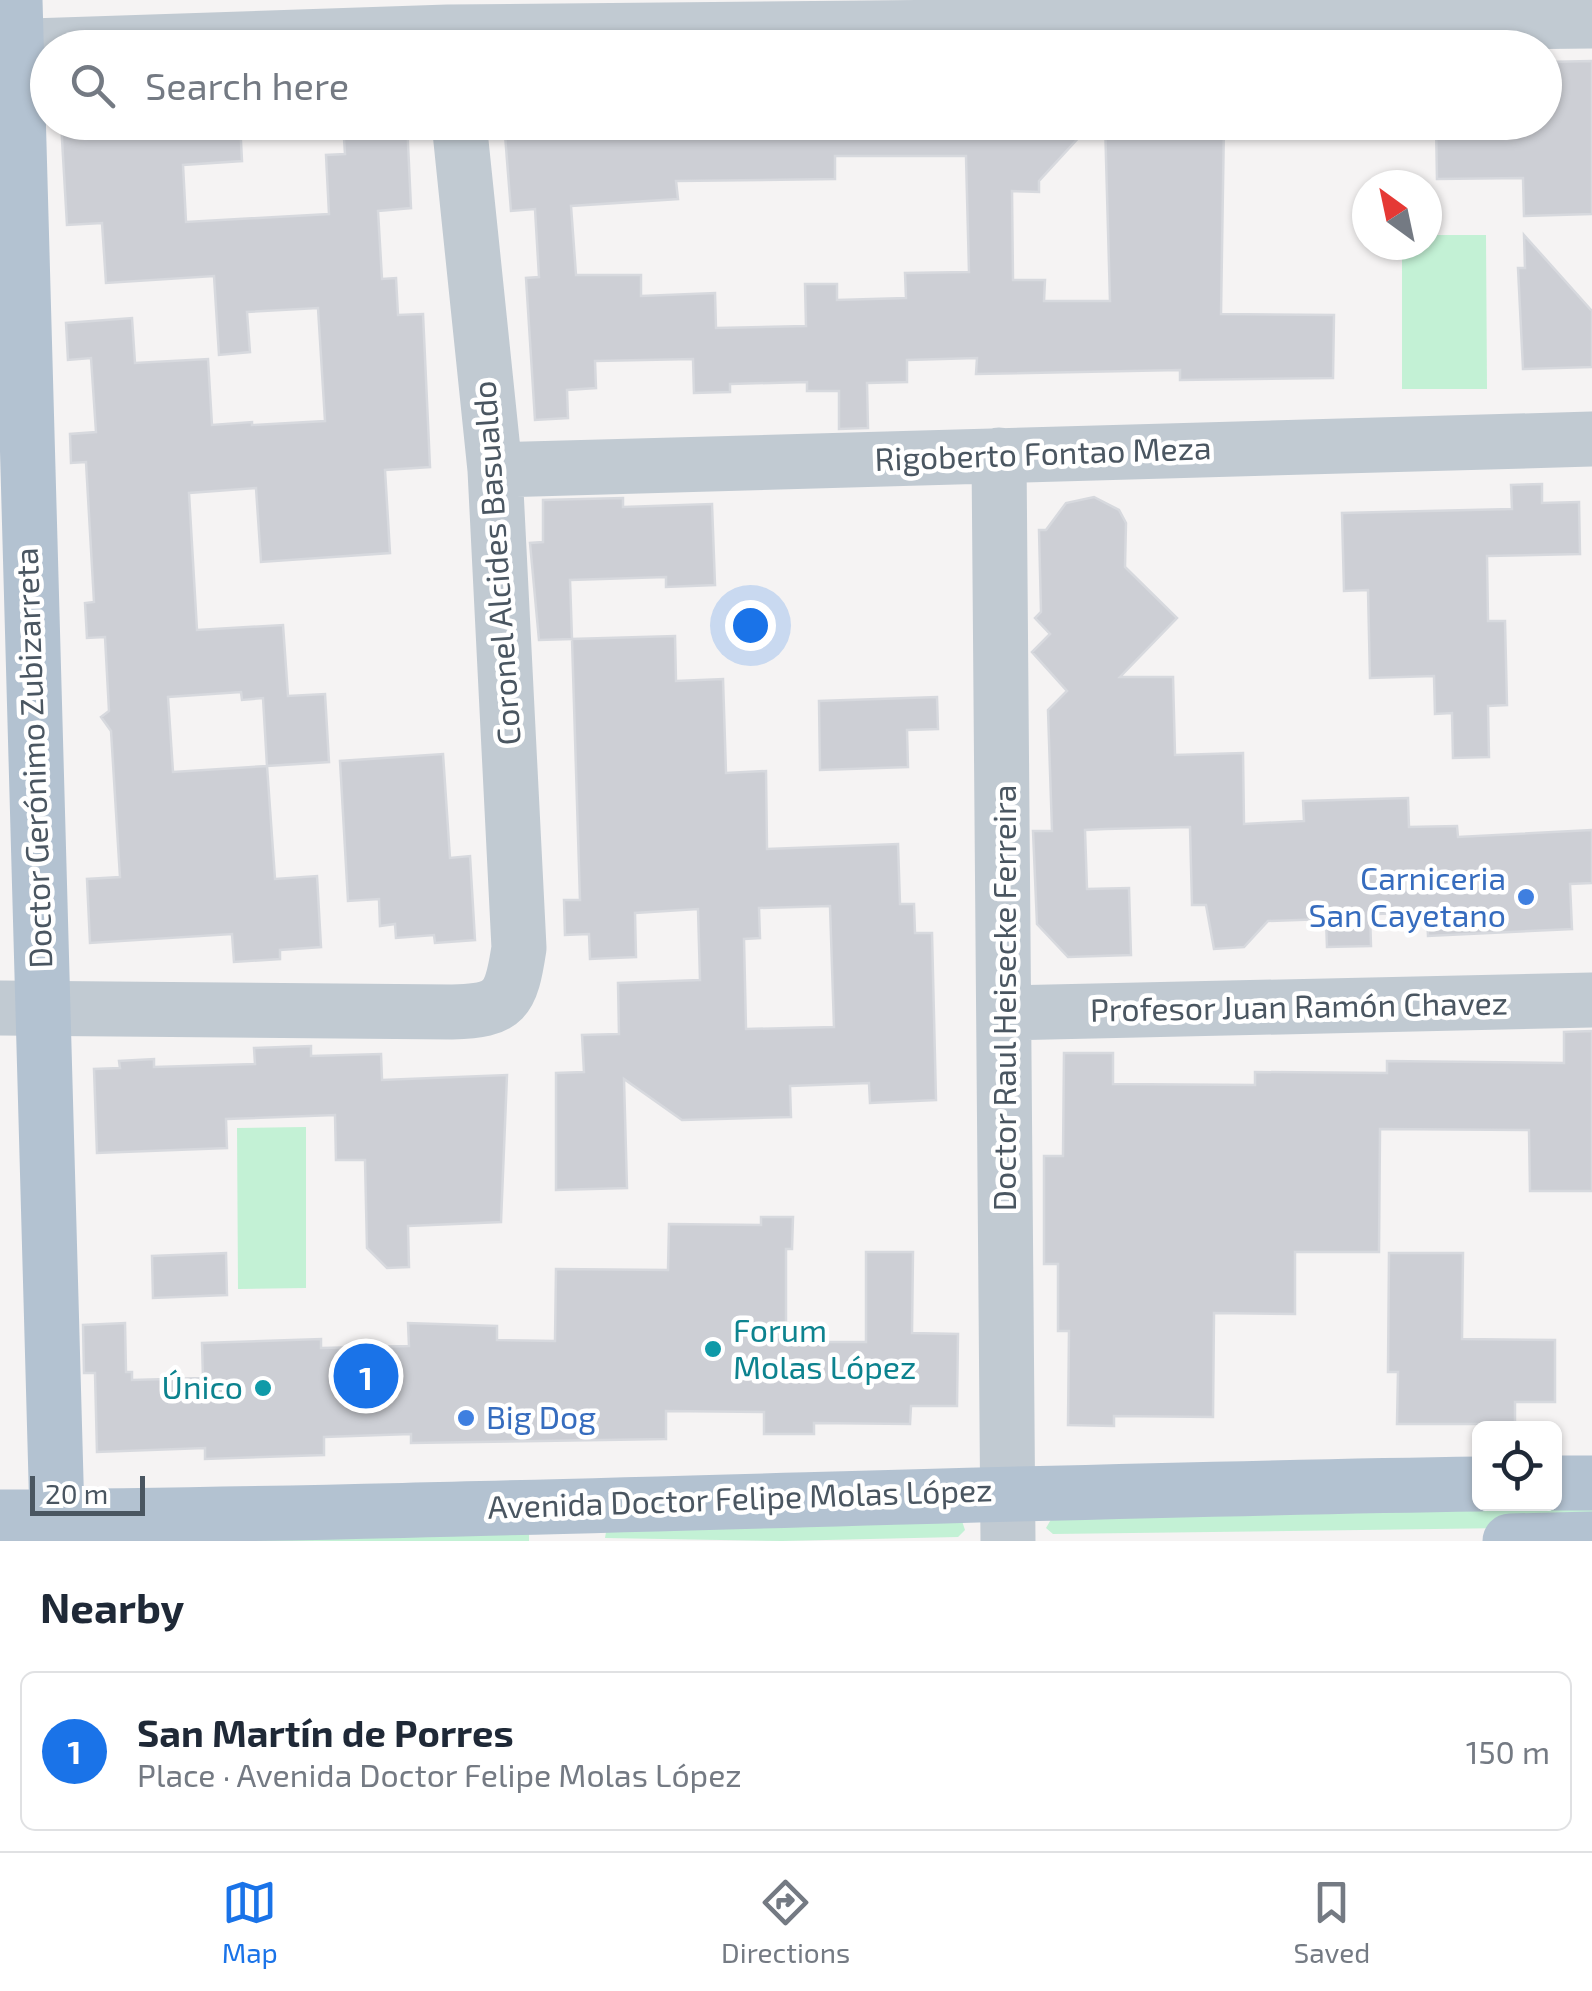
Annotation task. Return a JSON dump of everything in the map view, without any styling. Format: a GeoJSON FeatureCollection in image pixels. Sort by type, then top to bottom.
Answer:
{"type":"FeatureCollection","features":[{"type":"Feature","properties":{"kind":"main road","name":"Doctor Gerónimo Zubizarreta"},"geometry":{"type":"LineString","coordinates":[[11,31],[20,1009],[41,1529]]}},
{"type":"Feature","properties":{"kind":"main road"},"geometry":{"type":"LineString","coordinates":[[1562,1483],[1592,1482]]}},
{"type":"Feature","properties":{"kind":"main road","name":"Avenida Doctor Felipe Molas López"},"geometry":{"type":"LineString","coordinates":[[0,1517],[41,1529],[1007,1516],[1472,1485]]}},
{"type":"Feature","properties":{"kind":"main road"},"geometry":{"type":"LineString","coordinates":[[1510,1541],[1592,1539]]}},
{"type":"Feature","properties":{"kind":"street"},"geometry":{"type":"LineString","coordinates":[[98,30],[1592,22]]}},
{"type":"Feature","properties":{"kind":"street","name":"Coronel Alcides Basualdo"},"geometry":{"type":"LineString","coordinates":[[20,1009],[452,1012],[487,1011],[504,1002],[514,981],[519,948],[495,470],[460,140]]}},
{"type":"Feature","properties":{"kind":"street","name":"Rigoberto Fontao Meza"},"geometry":{"type":"LineString","coordinates":[[495,470],[1592,439]]}},
{"type":"Feature","properties":{"kind":"street","name":"Doctor Raul Heisecke Ferreira"},"geometry":{"type":"LineString","coordinates":[[999,455],[1007,1516]]}},
{"type":"Feature","properties":{"kind":"street","name":"Profesor Juan Ramón Chavez"},"geometry":{"type":"LineString","coordinates":[[1006,1013],[1592,1000]]}},
{"type":"Feature","properties":{"kind":"green space"},"geometry":{"type":"Polygon","coordinates":[[[1442,235],[1486,235],[1487,389],[1402,389],[1402,260],[1442,260],[1442,235]]]}},
{"type":"Feature","properties":{"kind":"green space"},"geometry":{"type":"Polygon","coordinates":[[[306,1127],[306,1288],[238,1289],[237,1128],[306,1127]]]}},
{"type":"Feature","properties":{"kind":"green space"},"geometry":{"type":"Polygon","coordinates":[[[1592,1508],[1592,1527],[1053,1534],[1046,1528],[1053,1516],[1592,1508]]]}},
{"type":"Feature","properties":{"kind":"green space"},"geometry":{"type":"Polygon","coordinates":[[[962,1521],[965,1530],[958,1537],[782,1541],[605,1538],[606,1532],[962,1521]]]}},
{"type":"Feature","properties":{"kind":"green space"},"geometry":{"type":"Polygon","coordinates":[[[529,1534],[529,1541],[70,1541],[529,1534]]]}},
{"type":"Feature","properties":{"kind":"building"},"geometry":{"type":"Polygon","coordinates":[[[1592,61],[1592,214],[1524,216],[1523,178],[1442,179],[1442,170],[1437,170],[1436,140],[1562,140],[1562,62],[1592,61]]]}},
{"type":"Feature","properties":{"kind":"building"},"geometry":{"type":"Polygon","coordinates":[[[62,140],[241,140],[242,161],[183,165],[186,222],[329,214],[326,155],[345,154],[344,140],[408,140],[411,208],[378,211],[382,279],[396,278],[398,315],[423,314],[430,467],[385,470],[390,553],[261,562],[256,488],[189,493],[197,630],[283,625],[288,696],[325,694],[329,762],[267,766],[275,879],[317,876],[321,947],[280,950],[280,959],[234,962],[232,934],[90,943],[87,879],[120,877],[111,731],[101,717],[109,711],[105,637],[87,638],[85,603],[94,602],[86,462],[71,463],[70,434],[96,432],[91,358],[68,360],[66,323],[132,318],[135,363],[208,359],[212,425],[325,421],[318,308],[247,312],[250,352],[219,355],[214,276],[106,283],[102,223],[67,225],[62,140]],[[241,692],[168,697],[173,772],[267,766],[263,698],[242,700],[241,692]]]}},
{"type":"Feature","properties":{"kind":"building"},"geometry":{"type":"Polygon","coordinates":[[[505,140],[1077,140],[1039,181],[1039,192],[1012,191],[1013,280],[1045,280],[1044,301],[1110,301],[1106,140],[1224,140],[1221,314],[1334,315],[1333,378],[1180,380],[1180,370],[976,374],[977,358],[907,360],[907,382],[867,383],[868,428],[839,429],[839,391],[807,391],[807,382],[730,384],[730,392],[694,393],[693,359],[595,361],[596,388],[567,390],[568,418],[535,420],[526,278],[539,277],[535,209],[511,211],[505,140]],[[835,156],[835,179],[676,181],[678,199],[571,206],[576,275],[641,275],[641,296],[715,293],[716,328],[806,326],[805,284],[837,284],[837,300],[906,298],[905,273],[969,272],[966,156],[835,156]]]}},
{"type":"Feature","properties":{"kind":"building"},"geometry":{"type":"Polygon","coordinates":[[[1524,235],[1592,311],[1592,367],[1523,369],[1518,268],[1525,268],[1524,235]]]}},
{"type":"Feature","properties":{"kind":"building"},"geometry":{"type":"Polygon","coordinates":[[[1542,484],[1542,503],[1579,502],[1580,554],[1487,556],[1488,621],[1505,621],[1507,705],[1488,706],[1489,757],[1453,758],[1452,713],[1435,714],[1434,676],[1370,678],[1368,590],[1344,591],[1342,513],[1512,509],[1511,485],[1542,484]]]}},
{"type":"Feature","properties":{"kind":"building"},"geometry":{"type":"Polygon","coordinates":[[[1094,497],[1119,510],[1126,523],[1125,567],[1177,618],[1120,677],[1173,677],[1175,755],[1243,753],[1244,824],[1304,821],[1303,801],[1408,798],[1409,827],[1457,826],[1458,837],[1592,830],[1592,883],[1570,884],[1572,929],[1428,936],[1427,913],[1370,914],[1371,946],[1327,947],[1326,919],[1268,921],[1244,947],[1214,949],[1206,905],[1192,905],[1190,827],[1085,830],[1087,889],[1129,888],[1131,955],[1068,957],[1037,924],[1033,831],[1052,831],[1048,710],[1067,691],[1032,652],[1050,634],[1035,618],[1041,612],[1039,530],[1046,530],[1066,503],[1094,497]]]}},
{"type":"Feature","properties":{"kind":"building"},"geometry":{"type":"Polygon","coordinates":[[[623,498],[623,507],[712,504],[715,585],[666,587],[666,577],[570,580],[572,639],[539,640],[530,543],[543,542],[543,500],[623,498]]]}},
{"type":"Feature","properties":{"kind":"building"},"geometry":{"type":"Polygon","coordinates":[[[675,636],[676,681],[723,679],[726,773],[766,771],[767,849],[898,844],[900,904],[914,904],[915,933],[932,933],[936,1100],[870,1103],[869,1083],[790,1086],[791,1117],[682,1120],[624,1079],[627,1188],[556,1190],[556,1073],[584,1072],[582,1035],[619,1034],[618,983],[700,980],[698,909],[635,913],[636,957],[590,959],[589,934],[565,935],[564,900],[580,900],[572,639],[675,636]],[[830,906],[759,908],[760,938],[744,939],[746,1029],[834,1027],[830,906]]]}},
{"type":"Feature","properties":{"kind":"building"},"geometry":{"type":"Polygon","coordinates":[[[937,697],[938,729],[907,730],[908,767],[820,770],[819,701],[937,697]]]}},
{"type":"Feature","properties":{"kind":"building"},"geometry":{"type":"Polygon","coordinates":[[[443,754],[450,858],[470,856],[475,940],[435,943],[434,935],[396,938],[395,924],[380,926],[379,899],[348,901],[340,761],[443,754]]]}},
{"type":"Feature","properties":{"kind":"building"},"geometry":{"type":"Polygon","coordinates":[[[1592,1031],[1592,1191],[1530,1191],[1529,1130],[1380,1129],[1379,1252],[1295,1252],[1295,1314],[1214,1313],[1213,1417],[1114,1416],[1114,1426],[1068,1425],[1069,1331],[1058,1331],[1058,1264],[1044,1264],[1044,1156],[1063,1156],[1064,1053],[1113,1053],[1113,1084],[1255,1085],[1255,1072],[1387,1073],[1387,1061],[1564,1063],[1564,1032],[1592,1031]]]}},
{"type":"Feature","properties":{"kind":"building"},"geometry":{"type":"Polygon","coordinates":[[[311,1046],[311,1056],[381,1054],[382,1080],[507,1075],[501,1222],[408,1226],[409,1267],[387,1268],[367,1248],[365,1160],[336,1160],[335,1115],[226,1119],[227,1148],[97,1153],[94,1069],[120,1068],[119,1061],[154,1059],[154,1067],[255,1064],[254,1048],[311,1046]]]}},
{"type":"Feature","properties":{"kind":"building"},"geometry":{"type":"Polygon","coordinates":[[[761,1217],[793,1217],[792,1249],[786,1249],[786,1342],[866,1342],[866,1252],[913,1252],[912,1333],[958,1334],[957,1406],[911,1406],[910,1424],[814,1423],[814,1434],[764,1434],[764,1412],[666,1411],[666,1439],[411,1443],[411,1434],[324,1437],[324,1455],[205,1459],[205,1448],[97,1452],[95,1373],[84,1373],[83,1325],[125,1323],[126,1372],[132,1372],[132,1380],[203,1378],[202,1343],[321,1339],[321,1348],[409,1346],[408,1323],[497,1326],[497,1340],[555,1341],[556,1269],[668,1270],[669,1224],[761,1225],[761,1217]]]}},
{"type":"Feature","properties":{"kind":"building"},"geometry":{"type":"Polygon","coordinates":[[[226,1253],[227,1295],[153,1298],[152,1256],[226,1253]]]}},
{"type":"Feature","properties":{"kind":"building"},"geometry":{"type":"Polygon","coordinates":[[[1389,1253],[1463,1253],[1462,1339],[1555,1340],[1555,1402],[1515,1402],[1515,1421],[1397,1424],[1398,1372],[1388,1372],[1389,1253]]]}},
{"type":"Feature","properties":{"kind":"place","name":"Carniceria San Cayetano"},"geometry":{"type":"Point","coordinates":[1526,897]}},
{"type":"Feature","properties":{"kind":"place","name":"Forum Molas López"},"geometry":{"type":"Point","coordinates":[713,1349]}},
{"type":"Feature","properties":{"kind":"place","name":"San Martín de Porres"},"geometry":{"type":"Point","coordinates":[366,1376]}},
{"type":"Feature","properties":{"kind":"place","name":"Único"},"geometry":{"type":"Point","coordinates":[263,1388]}},
{"type":"Feature","properties":{"kind":"place","name":"Big Dog"},"geometry":{"type":"Point","coordinates":[466,1418]}}]}
